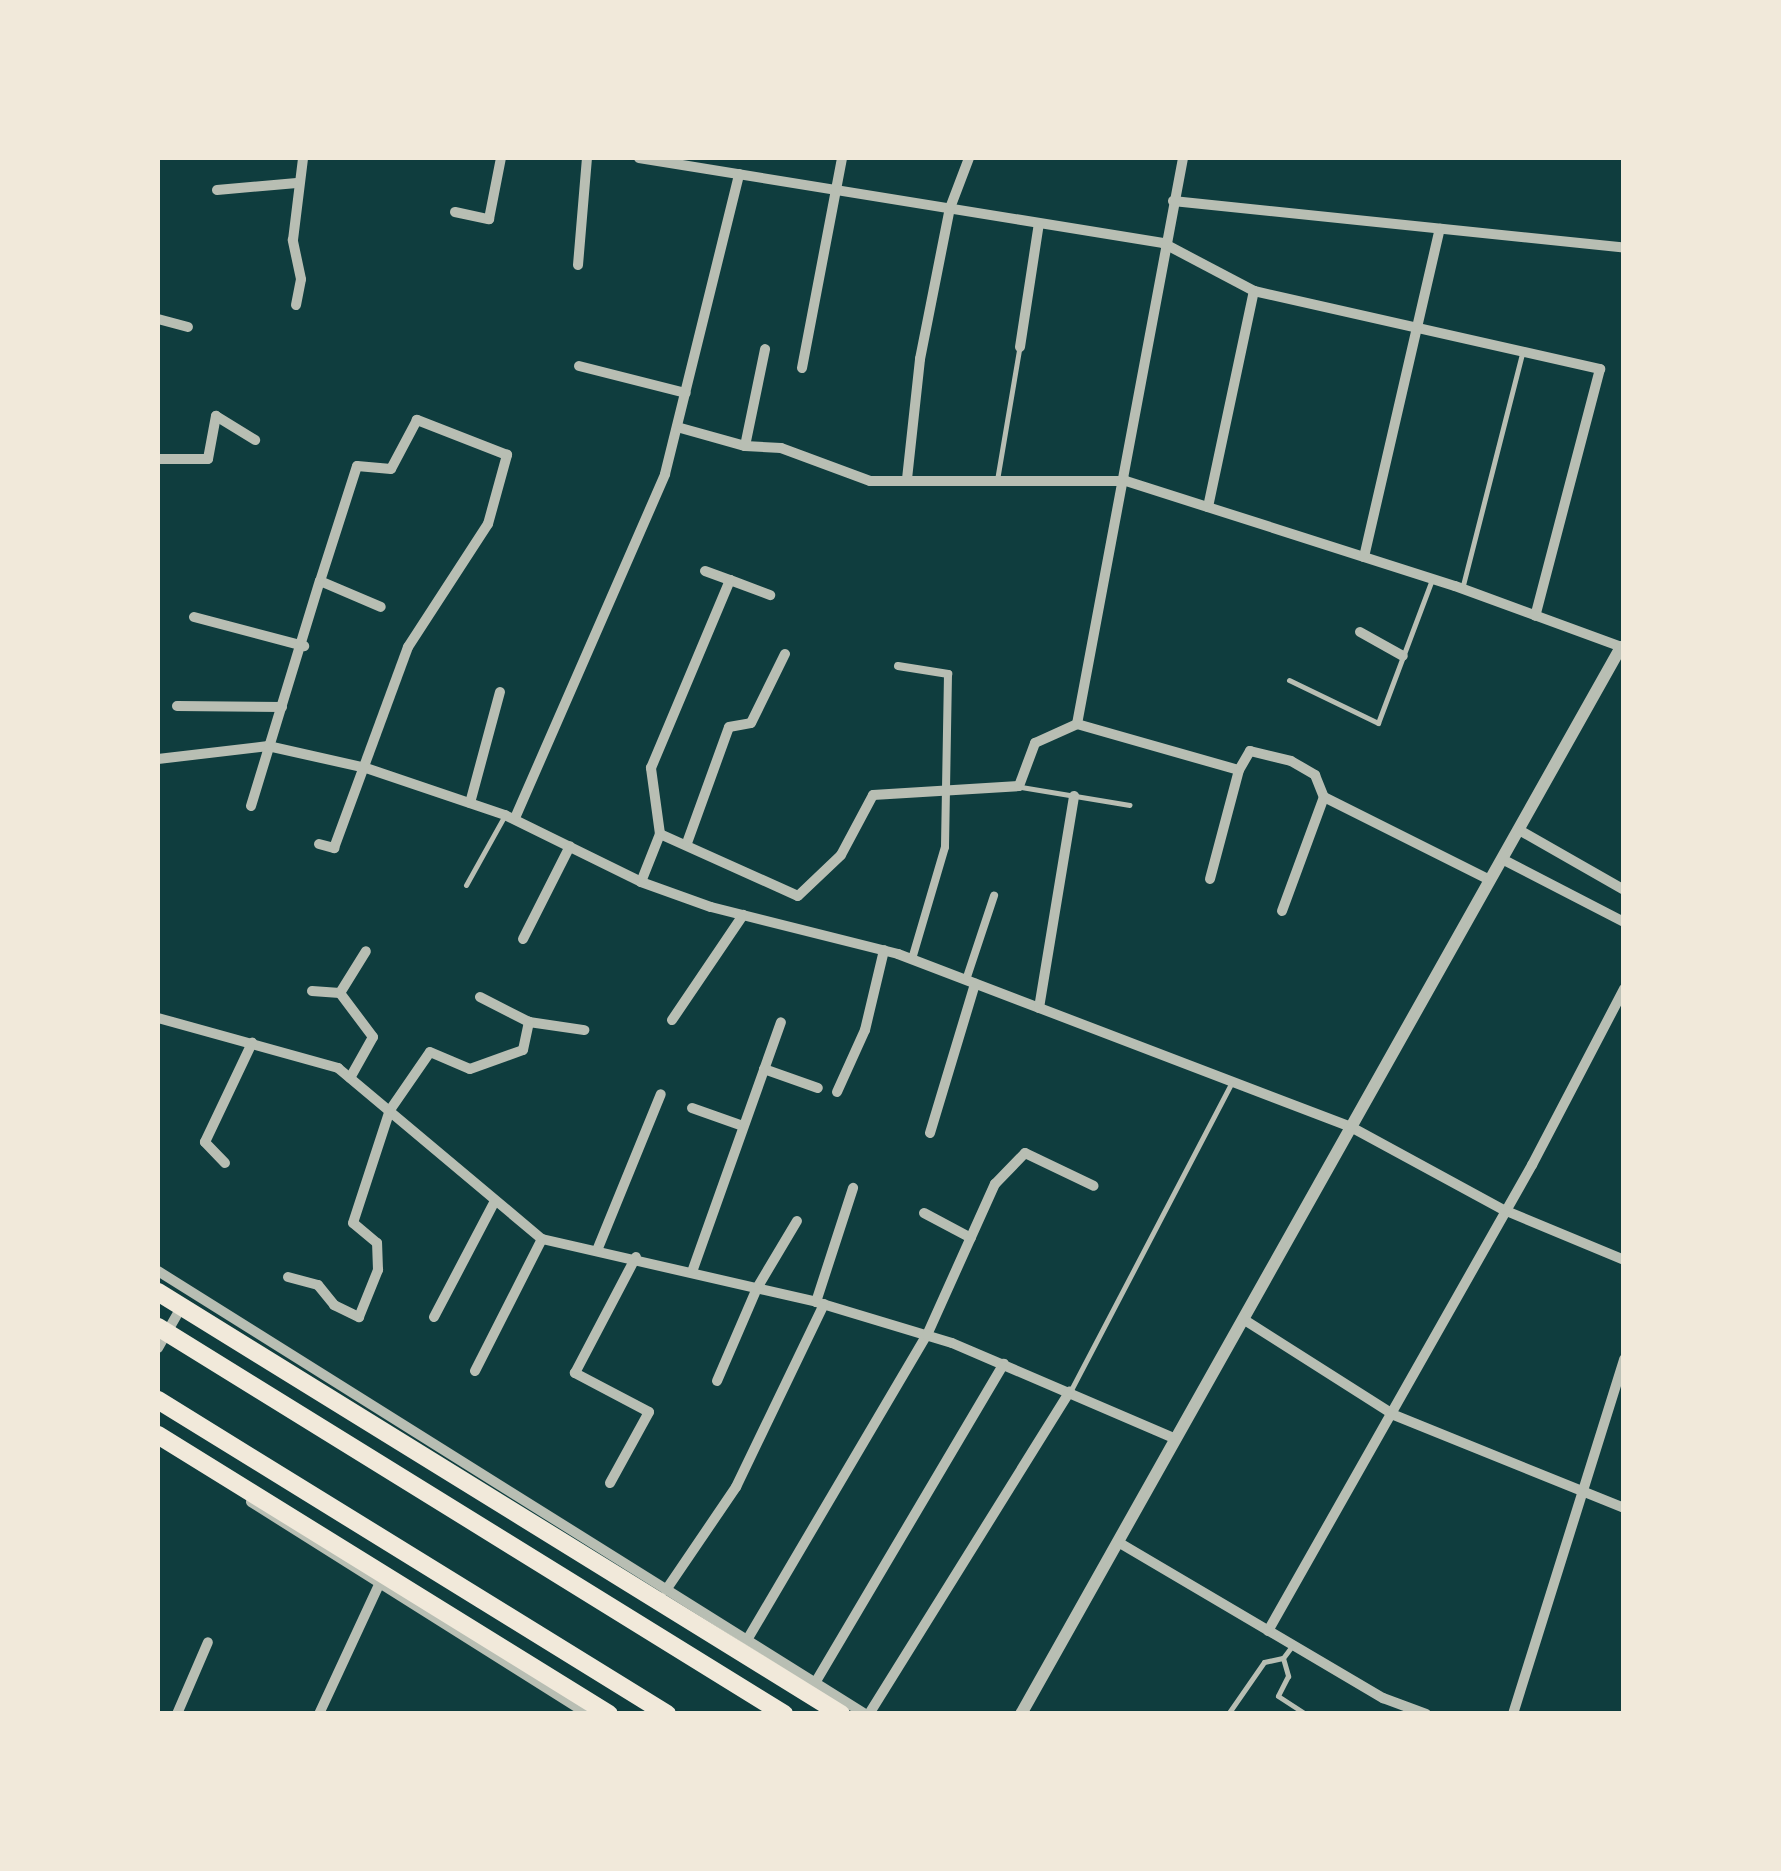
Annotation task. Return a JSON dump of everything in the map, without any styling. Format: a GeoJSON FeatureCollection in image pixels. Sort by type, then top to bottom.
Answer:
{"type":"FeatureCollection","features":[{"type":"Feature","properties":{"kind":"highway"},"geometry":{"type":"LineString","coordinates":[[158,1292],[605,1568],[817,1691],[842,1714]]}},
{"type":"Feature","properties":{"kind":"highway"},"geometry":{"type":"LineString","coordinates":[[158,1327],[784,1714]]}},
{"type":"Feature","properties":{"kind":"highway"},"geometry":{"type":"LineString","coordinates":[[158,1400],[668,1714]]}},
{"type":"Feature","properties":{"kind":"highway"},"geometry":{"type":"LineString","coordinates":[[158,1438],[610,1714]]}},
{"type":"Feature","properties":{"kind":"street"},"geometry":{"type":"LineString","coordinates":[[296,305],[298,183],[303,158]]}},
{"type":"Feature","properties":{"kind":"street"},"geometry":{"type":"LineString","coordinates":[[455,212],[489,218],[502,158]]}},
{"type":"Feature","properties":{"kind":"street"},"geometry":{"type":"LineString","coordinates":[[578,265],[588,158]]}},
{"type":"Feature","properties":{"kind":"street"},"geometry":{"type":"LineString","coordinates":[[639,158],[1164,243],[1254,291],[1600,369],[1536,616]]}},
{"type":"Feature","properties":{"kind":"street"},"geometry":{"type":"LineString","coordinates":[[719,170],[722,158]]}},
{"type":"Feature","properties":{"kind":"street"},"geometry":{"type":"LineString","coordinates":[[802,368],[842,158]]}},
{"type":"Feature","properties":{"kind":"street"},"geometry":{"type":"LineString","coordinates":[[907,479],[920,360],[950,208],[968,158]]}},
{"type":"Feature","properties":{"kind":"street"},"geometry":{"type":"LineString","coordinates":[[1076,724],[1126,480],[1164,243],[1183,158]]}},
{"type":"Feature","properties":{"kind":"street"},"geometry":{"type":"LineString","coordinates":[[510,816],[665,474],[739,174]]}},
{"type":"Feature","properties":{"kind":"street"},"geometry":{"type":"LineString","coordinates":[[218,190],[298,183]]}},
{"type":"Feature","properties":{"kind":"street"},"geometry":{"type":"LineString","coordinates":[[1173,201],[1624,248]]}},
{"type":"Feature","properties":{"kind":"street"},"geometry":{"type":"LineString","coordinates":[[1020,347],[1039,222]]}},
{"type":"Feature","properties":{"kind":"street"},"geometry":{"type":"LineString","coordinates":[[1364,557],[1440,229]]}},
{"type":"Feature","properties":{"kind":"street"},"geometry":{"type":"LineString","coordinates":[[1208,507],[1254,291]]}},
{"type":"Feature","properties":{"kind":"street"},"geometry":{"type":"LineString","coordinates":[[158,319],[188,327]]}},
{"type":"Feature","properties":{"kind":"street"},"geometry":{"type":"LineString","coordinates":[[745,446],[765,348]]}},
{"type":"Feature","properties":{"kind":"street"},"geometry":{"type":"LineString","coordinates":[[579,366],[686,393]]}},
{"type":"Feature","properties":{"kind":"street"},"geometry":{"type":"LineString","coordinates":[[158,458],[208,458],[216,416],[255,440]]}},
{"type":"Feature","properties":{"kind":"street"},"geometry":{"type":"LineString","coordinates":[[251,806],[357,466],[391,469],[412,422],[504,453],[510,461],[488,524],[408,647],[334,848],[319,844]]}},
{"type":"Feature","properties":{"kind":"street"},"geometry":{"type":"LineString","coordinates":[[677,427],[745,446],[781,448],[870,481],[1126,480],[1623,644],[1021,1714]]}},
{"type":"Feature","properties":{"kind":"street"},"geometry":{"type":"LineString","coordinates":[[706,572],[770,595]]}},
{"type":"Feature","properties":{"kind":"street"},"geometry":{"type":"LineString","coordinates":[[641,882],[660,834],[651,768],[730,580]]}},
{"type":"Feature","properties":{"kind":"street"},"geometry":{"type":"LineString","coordinates":[[320,581],[381,607]]}},
{"type":"Feature","properties":{"kind":"street"},"geometry":{"type":"LineString","coordinates":[[194,617],[304,646]]}},
{"type":"Feature","properties":{"kind":"street"},"geometry":{"type":"LineString","coordinates":[[1360,632],[1403,656]]}},
{"type":"Feature","properties":{"kind":"street"},"geometry":{"type":"LineString","coordinates":[[687,843],[729,727],[751,722],[785,654]]}},
{"type":"Feature","properties":{"kind":"street"},"geometry":{"type":"LineString","coordinates":[[898,666],[948,674],[945,847],[912,959]]}},
{"type":"Feature","properties":{"kind":"street"},"geometry":{"type":"LineString","coordinates":[[470,804],[500,692]]}},
{"type":"Feature","properties":{"kind":"street"},"geometry":{"type":"LineString","coordinates":[[177,706],[282,707]]}},
{"type":"Feature","properties":{"kind":"street"},"geometry":{"type":"LineString","coordinates":[[660,834],[798,896],[841,855],[873,795],[1018,786],[1034,743],[1076,724],[1239,770]]}},
{"type":"Feature","properties":{"kind":"street"},"geometry":{"type":"LineString","coordinates":[[158,759],[268,746],[366,768],[510,816],[641,882],[744,915],[912,959],[1230,1084],[1352,1127],[1504,1210],[1624,1260]]}},
{"type":"Feature","properties":{"kind":"street"},"geometry":{"type":"LineString","coordinates":[[1210,880],[1239,770],[1250,751],[1291,761],[1315,775],[1324,797],[1490,880]]}},
{"type":"Feature","properties":{"kind":"street"},"geometry":{"type":"LineString","coordinates":[[1040,1008],[1074,796]]}},
{"type":"Feature","properties":{"kind":"street"},"geometry":{"type":"LineString","coordinates":[[1282,911],[1324,797]]}},
{"type":"Feature","properties":{"kind":"street"},"geometry":{"type":"LineString","coordinates":[[1519,830],[1624,890]]}},
{"type":"Feature","properties":{"kind":"street"},"geometry":{"type":"LineString","coordinates":[[523,939],[570,846]]}},
{"type":"Feature","properties":{"kind":"street"},"geometry":{"type":"LineString","coordinates":[[1502,859],[1624,922]]}},
{"type":"Feature","properties":{"kind":"street"},"geometry":{"type":"LineString","coordinates":[[930,1133],[994,896]]}},
{"type":"Feature","properties":{"kind":"street"},"geometry":{"type":"LineString","coordinates":[[672,1020],[744,915]]}},
{"type":"Feature","properties":{"kind":"street"},"geometry":{"type":"LineString","coordinates":[[837,1092],[865,1030],[884,950]]}},
{"type":"Feature","properties":{"kind":"street"},"geometry":{"type":"LineString","coordinates":[[340,993],[366,951]]}},
{"type":"Feature","properties":{"kind":"street"},"geometry":{"type":"LineString","coordinates":[[1268,1631],[1394,1415],[1624,989]]}},
{"type":"Feature","properties":{"kind":"street"},"geometry":{"type":"LineString","coordinates":[[312,991],[340,993],[373,1037],[350,1078]]}},
{"type":"Feature","properties":{"kind":"street"},"geometry":{"type":"LineString","coordinates":[[480,997],[530,1022],[584,1030]]}},
{"type":"Feature","properties":{"kind":"street"},"geometry":{"type":"LineString","coordinates":[[158,1018],[252,1044],[350,1078],[542,1239],[598,1248],[820,1303],[927,1335],[1176,1438]]}},
{"type":"Feature","properties":{"kind":"street"},"geometry":{"type":"LineString","coordinates":[[288,1277],[318,1284],[334,1305],[360,1317],[378,1270],[376,1243],[353,1223],[390,1110],[430,1052],[470,1070],[522,1050],[530,1022]]}},
{"type":"Feature","properties":{"kind":"street"},"geometry":{"type":"LineString","coordinates":[[692,1272],[781,1022]]}},
{"type":"Feature","properties":{"kind":"street"},"geometry":{"type":"LineString","coordinates":[[225,1162],[205,1142],[252,1044]]}},
{"type":"Feature","properties":{"kind":"street"},"geometry":{"type":"LineString","coordinates":[[764,1069],[818,1088]]}},
{"type":"Feature","properties":{"kind":"street"},"geometry":{"type":"LineString","coordinates":[[598,1248],[661,1094]]}},
{"type":"Feature","properties":{"kind":"street"},"geometry":{"type":"LineString","coordinates":[[692,1108],[742,1126]]}},
{"type":"Feature","properties":{"kind":"street"},"geometry":{"type":"LineString","coordinates":[[747,1640],[927,1335],[995,1184],[1021,1154],[1094,1186]]}},
{"type":"Feature","properties":{"kind":"street"},"geometry":{"type":"LineString","coordinates":[[666,1590],[736,1487],[820,1303],[852,1188]]}},
{"type":"Feature","properties":{"kind":"street"},"geometry":{"type":"LineString","coordinates":[[434,1317],[495,1201]]}},
{"type":"Feature","properties":{"kind":"street"},"geometry":{"type":"LineString","coordinates":[[924,1213],[971,1238]]}},
{"type":"Feature","properties":{"kind":"street"},"geometry":{"type":"LineString","coordinates":[[717,1381],[757,1288],[797,1221]]}},
{"type":"Feature","properties":{"kind":"street"},"geometry":{"type":"LineString","coordinates":[[475,1371],[542,1239]]}},
{"type":"Feature","properties":{"kind":"street"},"geometry":{"type":"LineString","coordinates":[[610,1483],[648,1412],[576,1373],[636,1258]]}},
{"type":"Feature","properties":{"kind":"street"},"geometry":{"type":"LineString","coordinates":[[158,1271],[747,1640],[817,1691],[867,1714],[1070,1391]]}},
{"type":"Feature","properties":{"kind":"street"},"geometry":{"type":"LineString","coordinates":[[158,1348],[189,1292]]}},
{"type":"Feature","properties":{"kind":"street"},"geometry":{"type":"LineString","coordinates":[[1243,1319],[1394,1415],[1624,1508]]}},
{"type":"Feature","properties":{"kind":"street"},"geometry":{"type":"LineString","coordinates":[[1513,1714],[1578,1491],[1624,1360]]}},
{"type":"Feature","properties":{"kind":"street"},"geometry":{"type":"LineString","coordinates":[[817,1691],[1004,1364]]}},
{"type":"Feature","properties":{"kind":"street"},"geometry":{"type":"LineString","coordinates":[[158,1438],[379,1585],[587,1714]]}},
{"type":"Feature","properties":{"kind":"street"},"geometry":{"type":"LineString","coordinates":[[1118,1542],[1383,1698],[1426,1714]]}},
{"type":"Feature","properties":{"kind":"street"},"geometry":{"type":"LineString","coordinates":[[318,1714],[379,1585]]}},
{"type":"Feature","properties":{"kind":"street"},"geometry":{"type":"LineString","coordinates":[[178,1714],[208,1642]]}},
{"type":"Feature","properties":{"kind":"lane"},"geometry":{"type":"LineString","coordinates":[[997,480],[1020,347]]}},
{"type":"Feature","properties":{"kind":"lane"},"geometry":{"type":"LineString","coordinates":[[1462,589],[1522,351]]}},
{"type":"Feature","properties":{"kind":"lane"},"geometry":{"type":"LineString","coordinates":[[1290,680],[1378,724],[1432,579]]}},
{"type":"Feature","properties":{"kind":"lane"},"geometry":{"type":"LineString","coordinates":[[1018,786],[1130,806]]}},
{"type":"Feature","properties":{"kind":"lane"},"geometry":{"type":"LineString","coordinates":[[466,885],[510,816]]}},
{"type":"Feature","properties":{"kind":"lane"},"geometry":{"type":"LineString","coordinates":[[1070,1391],[1230,1084]]}},
{"type":"Feature","properties":{"kind":"lane"},"geometry":{"type":"LineString","coordinates":[[1228,1714],[1264,1662],[1283,1658],[1292,1646]]}},
{"type":"Feature","properties":{"kind":"lane"},"geometry":{"type":"LineString","coordinates":[[1283,1658],[1288,1676],[1278,1696],[1306,1714]]}}]}
